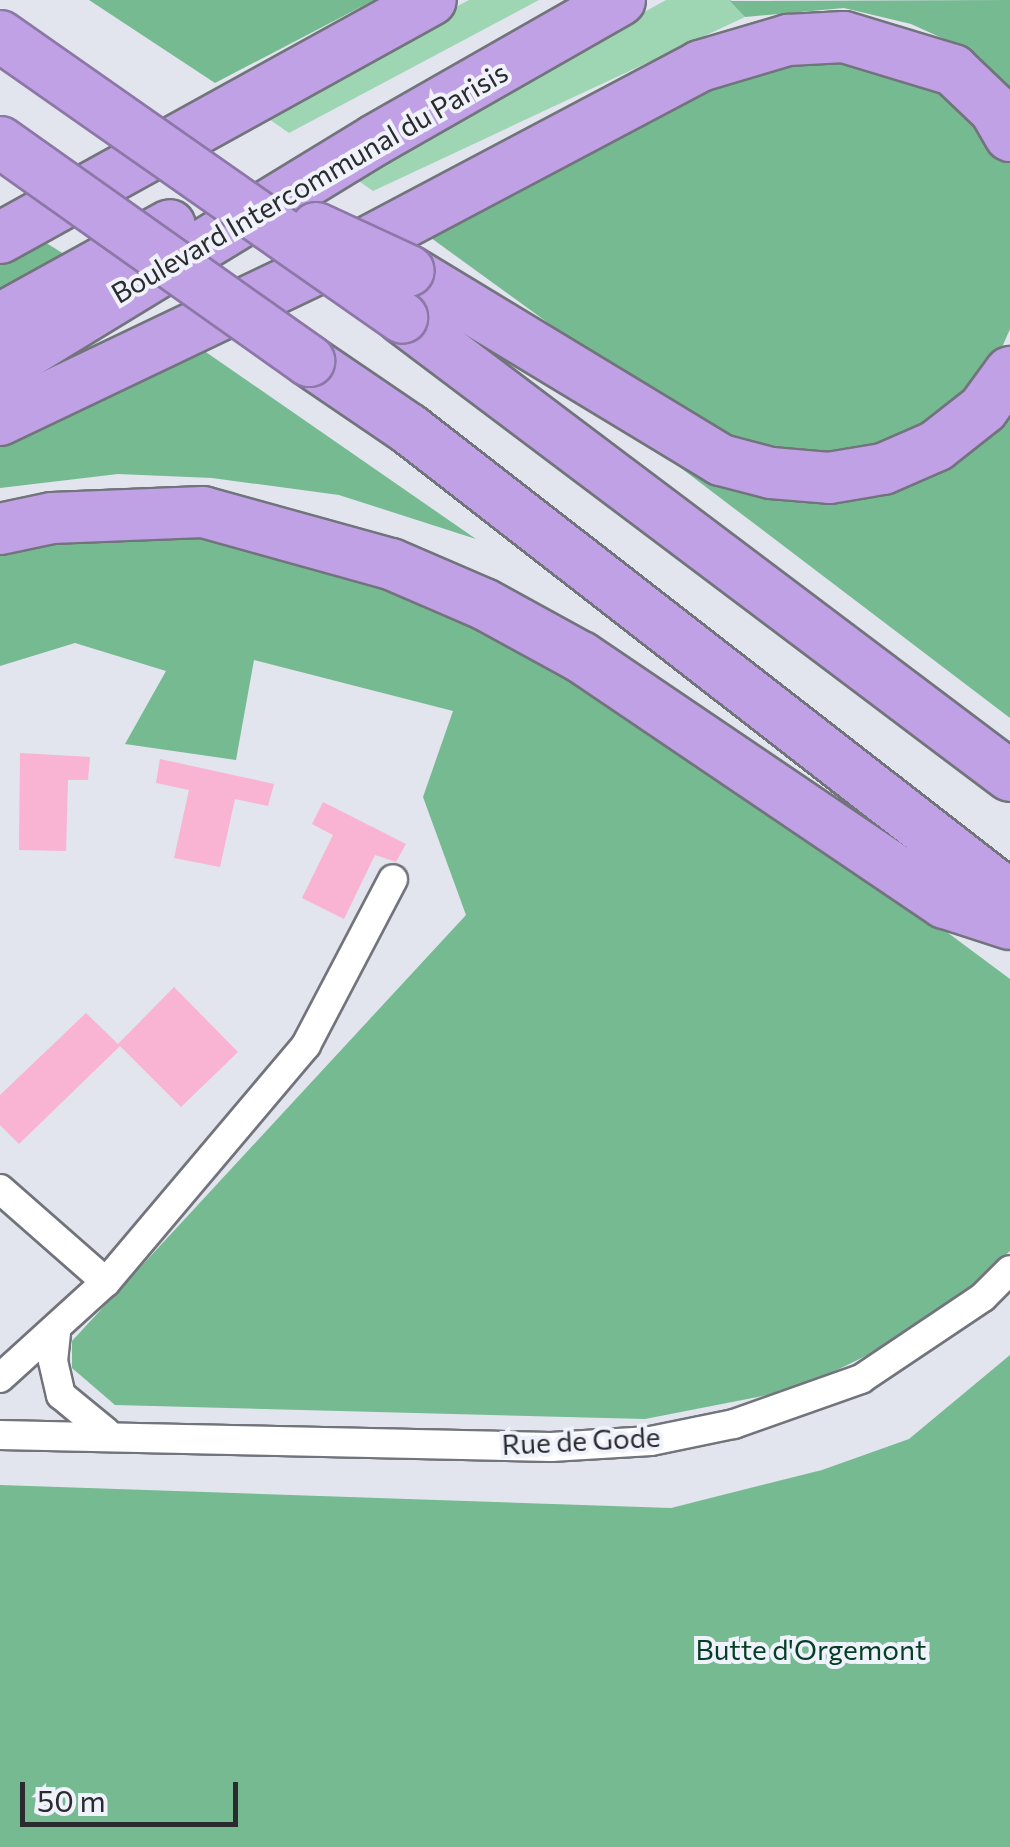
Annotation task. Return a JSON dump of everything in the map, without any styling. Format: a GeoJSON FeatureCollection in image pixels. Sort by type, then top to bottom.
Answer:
{"type":"FeatureCollection","features":[{"type":"Feature","properties":{"kind":"highway"},"geometry":{"type":"LineString","coordinates":[[0,220],[432,0]]}},
{"type":"Feature","properties":{"kind":"highway"},"geometry":{"type":"LineString","coordinates":[[0,319],[589,0]]}},
{"type":"Feature","properties":{"kind":"highway","name":"Boulevard Intercommunal du Parisis"},"geometry":{"type":"LineString","coordinates":[[0,368],[358,150],[620,0]]}},
{"type":"Feature","properties":{"kind":"highway"},"geometry":{"type":"LineString","coordinates":[[0,36],[216,182],[406,294],[721,460],[770,473],[829,478],[883,469],[936,446],[983,409],[1010,372]]}},
{"type":"Feature","properties":{"kind":"highway"},"geometry":{"type":"LineString","coordinates":[[0,420],[315,270],[700,66],[788,40],[844,36],[953,70],[994,110],[1010,136]]}},
{"type":"Feature","properties":{"kind":"highway"},"geometry":{"type":"LineString","coordinates":[[0,238],[313,62]]}},
{"type":"Feature","properties":{"kind":"highway"},"geometry":{"type":"LineString","coordinates":[[0,142],[409,429],[1010,896]]}},
{"type":"Feature","properties":{"kind":"highway"},"geometry":{"type":"LineString","coordinates":[[406,294],[1010,776]]}},
{"type":"Feature","properties":{"kind":"highway"},"geometry":{"type":"LineString","coordinates":[[0,529],[52,518],[203,512],[392,564],[580,657],[945,903],[1010,924]]}},
{"type":"Feature","properties":{"kind":"street"},"geometry":{"type":"LineString","coordinates":[[0,1378],[56,1332],[106,1282],[306,1045],[393,880]]}},
{"type":"Feature","properties":{"kind":"street"},"geometry":{"type":"LineString","coordinates":[[0,1189],[106,1282]]}},
{"type":"Feature","properties":{"kind":"street","name":"Rue de Gode"},"geometry":{"type":"LineString","coordinates":[[0,1435],[108,1433],[550,1447],[651,1440],[734,1424],[861,1379],[984,1297],[1010,1270]]}},
{"type":"Feature","properties":{"kind":"street"},"geometry":{"type":"LineString","coordinates":[[56,1332],[53,1361],[60,1395],[108,1433]]}},
{"type":"Feature","properties":{"kind":"green space"},"geometry":{"type":"Polygon","coordinates":[[[89,0],[374,0],[215,83],[89,0]]]}},
{"type":"Feature","properties":{"kind":"green space"},"geometry":{"type":"Polygon","coordinates":[[[469,0],[539,0],[289,133],[259,112],[469,0]]]}},
{"type":"Feature","properties":{"kind":"green space"},"geometry":{"type":"Polygon","coordinates":[[[666,0],[731,0],[745,17],[373,191],[349,174],[666,0]]]}},
{"type":"Feature","properties":{"kind":"green space"},"geometry":{"type":"Polygon","coordinates":[[[1010,0],[1010,96],[955,44],[911,24],[844,8],[745,17],[730,1],[1010,0]]]}},
{"type":"Feature","properties":{"kind":"green space"},"geometry":{"type":"Polygon","coordinates":[[[812,54],[879,61],[962,102],[1010,162],[1010,329],[996,361],[950,417],[873,454],[798,457],[683,421],[416,227],[667,102],[812,54]]]}},
{"type":"Feature","properties":{"kind":"green space"},"geometry":{"type":"Polygon","coordinates":[[[35,236],[72,259],[0,299],[0,253],[35,236]]]}},
{"type":"Feature","properties":{"kind":"green space"},"geometry":{"type":"Polygon","coordinates":[[[187,339],[476,539],[339,495],[212,478],[118,474],[0,488],[0,444],[187,339]]]}},
{"type":"Feature","properties":{"kind":"green space"},"geometry":{"type":"Polygon","coordinates":[[[1010,407],[1010,718],[648,443],[791,497],[1010,407]]]}},
{"type":"Feature","properties":{"kind":"green space"},"geometry":{"type":"Polygon","coordinates":[[[203,532],[303,554],[478,620],[752,787],[1010,979],[1010,1251],[923,1328],[798,1389],[645,1419],[115,1405],[72,1368],[72,1341],[466,915],[423,797],[453,711],[254,660],[236,760],[125,744],[166,671],[75,643],[0,666],[0,551],[57,538],[203,532]]]}},
{"type":"Feature","properties":{"kind":"green space","name":"Butte d'Orgemont"},"geometry":{"type":"Polygon","coordinates":[[[1010,1355],[1010,1847],[0,1847],[0,1485],[671,1508],[822,1470],[909,1439],[1010,1355]]]}},
{"type":"Feature","properties":{"kind":"building"},"geometry":{"type":"Polygon","coordinates":[[[20,753],[90,757],[88,780],[68,780],[66,851],[19,850],[20,753]]]}},
{"type":"Feature","properties":{"kind":"building"},"geometry":{"type":"Polygon","coordinates":[[[160,759],[274,784],[268,806],[235,799],[220,867],[174,858],[189,790],[156,783],[160,759]]]}},
{"type":"Feature","properties":{"kind":"building"},"geometry":{"type":"Polygon","coordinates":[[[323,802],[406,844],[396,862],[375,855],[344,919],[302,898],[333,835],[312,824],[323,802]]]}},
{"type":"Feature","properties":{"kind":"building"},"geometry":{"type":"Polygon","coordinates":[[[174,987],[238,1052],[181,1107],[120,1046],[19,1144],[0,1125],[0,1095],[86,1013],[118,1044],[174,987]]]}}]}
